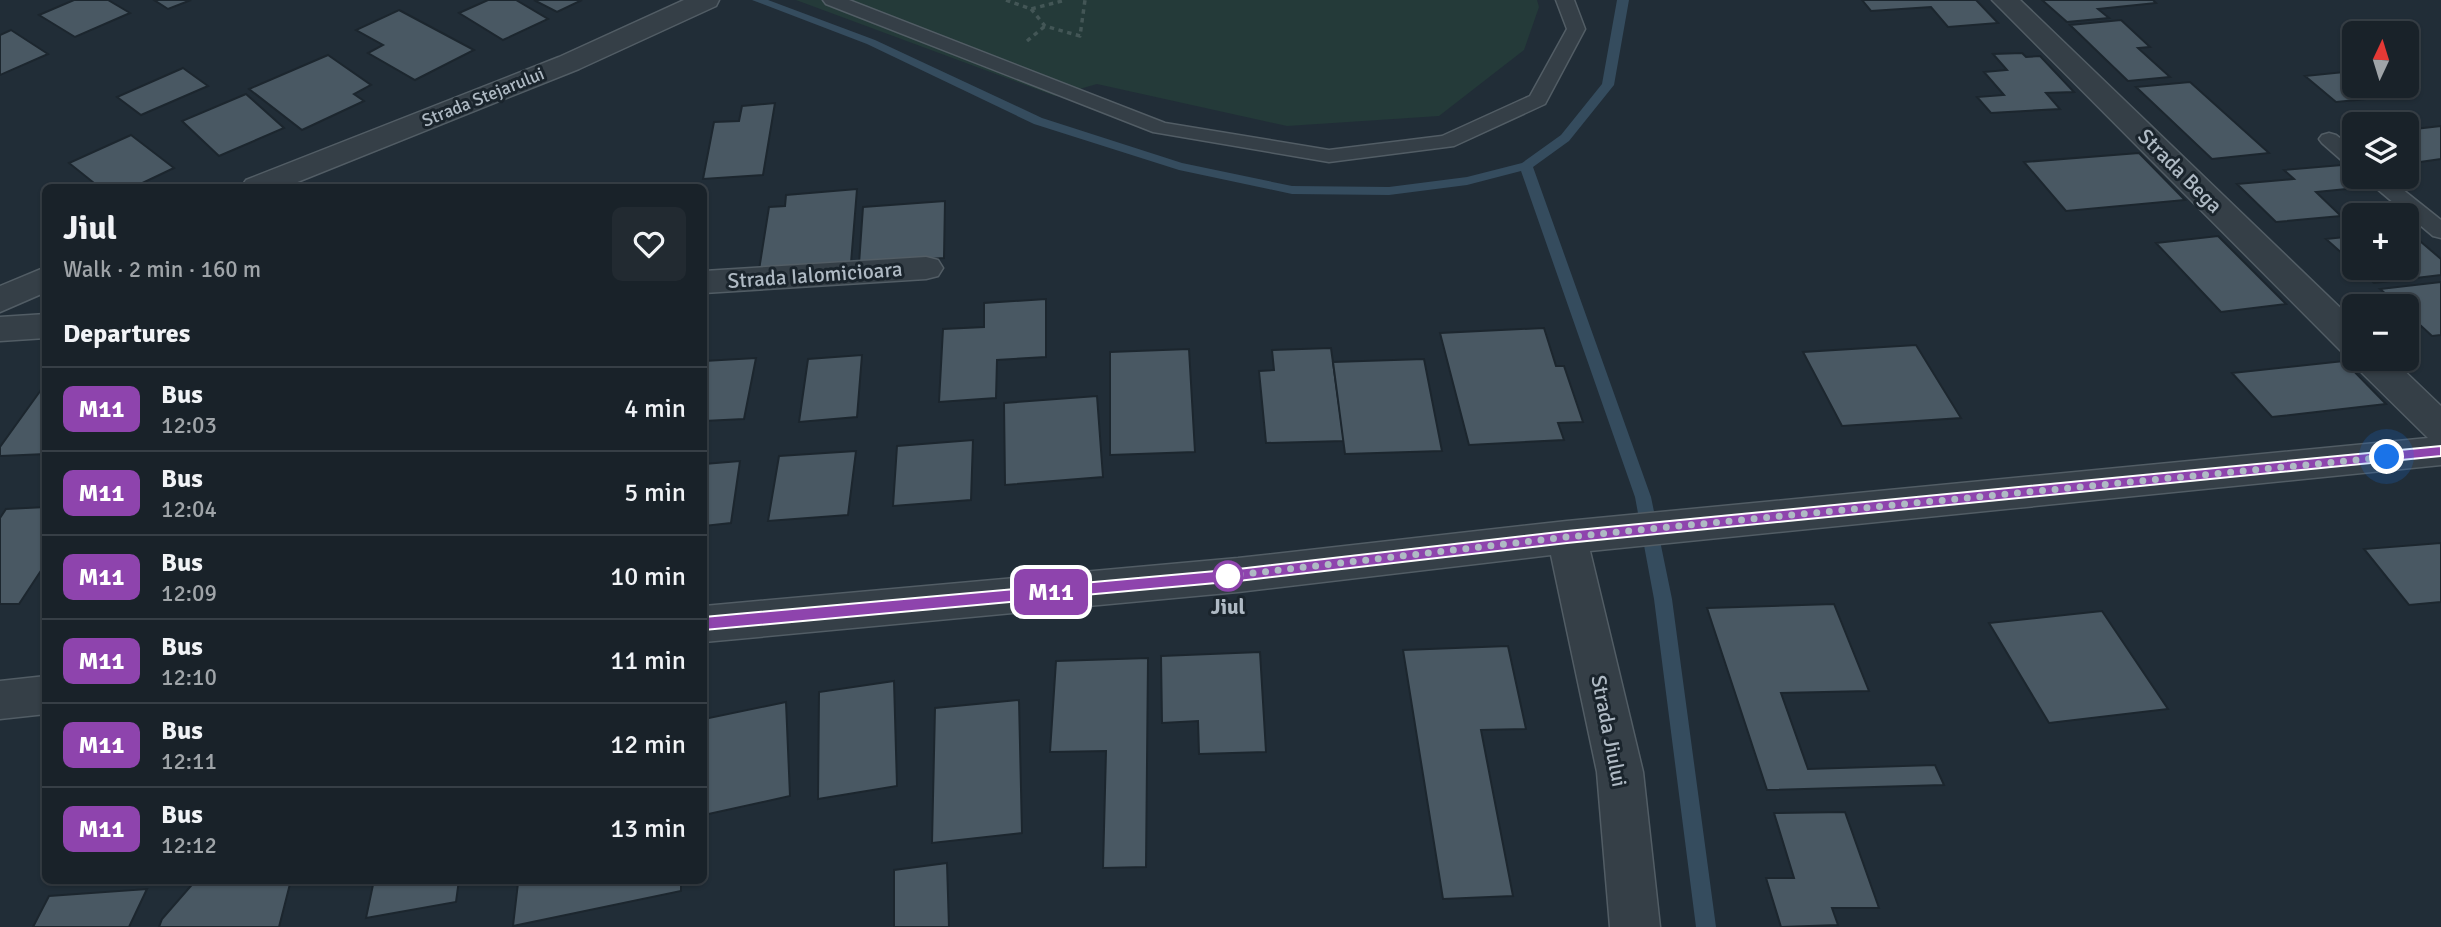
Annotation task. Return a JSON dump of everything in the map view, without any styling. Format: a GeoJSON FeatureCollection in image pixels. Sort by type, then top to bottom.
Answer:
{"type":"FeatureCollection","features":[{"type":"Feature","properties":{"kind":"street","name":"Strada Bega"},"geometry":{"type":"LineString","coordinates":[[2005,0],[2342,330]]}},
{"type":"Feature","properties":{"kind":"street","name":"Strada Stejarului"},"geometry":{"type":"LineString","coordinates":[[265,184],[569,63],[691,3]]}},
{"type":"Feature","properties":{"kind":"street","name":"Strada Ialomicioara"},"geometry":{"type":"LineString","coordinates":[[707,282],[926,268]]}},
{"type":"Feature","properties":{"kind":"street"},"geometry":{"type":"LineString","coordinates":[[0,300],[42,280]]}},
{"type":"Feature","properties":{"kind":"street"},"geometry":{"type":"LineString","coordinates":[[0,328],[42,326]]}},
{"type":"Feature","properties":{"kind":"street"},"geometry":{"type":"LineString","coordinates":[[2382,371],[2441,428]]}},
{"type":"Feature","properties":{"kind":"street"},"geometry":{"type":"LineString","coordinates":[[707,624],[1238,575],[1567,537],[2441,451]]}},
{"type":"Feature","properties":{"kind":"street","name":"Strada Jiului"},"geometry":{"type":"LineString","coordinates":[[1567,537],[1620,772],[1635,927]]}},
{"type":"Feature","properties":{"kind":"street"},"geometry":{"type":"LineString","coordinates":[[0,701],[42,696]]}},
{"type":"Feature","properties":{"kind":"lane"},"geometry":{"type":"LineString","coordinates":[[832,0],[1160,128],[1329,156],[1447,142],[1538,100],[1576,29],[1565,0]]}},
{"type":"Feature","properties":{"kind":"lane"},"geometry":{"type":"LineString","coordinates":[[2329,139],[2342,150]]}},
{"type":"Feature","properties":{"kind":"lane"},"geometry":{"type":"LineString","coordinates":[[2389,189],[2441,231]]}},
{"type":"Feature","properties":{"kind":"path"},"geometry":{"type":"LineString","coordinates":[[1006,0],[1031,9],[1045,26],[1080,36],[1085,0]]}},
{"type":"Feature","properties":{"kind":"path"},"geometry":{"type":"LineString","coordinates":[[1031,9],[1066,0]]}},
{"type":"Feature","properties":{"kind":"green space"},"geometry":{"type":"Polygon","coordinates":[[[796,0],[1537,0],[1539,7],[1524,50],[1439,116],[1287,126],[1097,84],[1055,96],[796,0]]]}},
{"type":"Feature","properties":{"kind":"building"},"geometry":{"type":"Polygon","coordinates":[[[74,0],[108,0],[130,13],[75,37],[39,15],[74,0]]]}},
{"type":"Feature","properties":{"kind":"building"},"geometry":{"type":"Polygon","coordinates":[[[154,0],[191,0],[168,9],[154,0]]]}},
{"type":"Feature","properties":{"kind":"building"},"geometry":{"type":"Polygon","coordinates":[[[488,0],[516,0],[548,19],[503,40],[459,13],[488,0]]]}},
{"type":"Feature","properties":{"kind":"building"},"geometry":{"type":"Polygon","coordinates":[[[534,0],[582,0],[557,12],[534,0]]]}},
{"type":"Feature","properties":{"kind":"building"},"geometry":{"type":"Polygon","coordinates":[[[1862,0],[1976,0],[1998,23],[1948,27],[1931,7],[1871,11],[1862,0]]]}},
{"type":"Feature","properties":{"kind":"building"},"geometry":{"type":"Polygon","coordinates":[[[2042,0],[2153,0],[2156,3],[2098,9],[2109,18],[2067,22],[2042,0]]]}},
{"type":"Feature","properties":{"kind":"building"},"geometry":{"type":"Polygon","coordinates":[[[399,10],[474,50],[415,80],[368,53],[383,45],[356,30],[399,10]]]}},
{"type":"Feature","properties":{"kind":"building"},"geometry":{"type":"Polygon","coordinates":[[[2121,20],[2150,47],[2138,48],[2170,77],[2128,81],[2070,25],[2121,20]]]}},
{"type":"Feature","properties":{"kind":"building"},"geometry":{"type":"Polygon","coordinates":[[[11,30],[48,54],[0,75],[0,35],[11,30]]]}},
{"type":"Feature","properties":{"kind":"building"},"geometry":{"type":"Polygon","coordinates":[[[2022,53],[2026,57],[2040,56],[2074,92],[2046,93],[2060,109],[1991,113],[1977,97],[2004,95],[1984,72],[2007,70],[1993,54],[2022,53]]]}},
{"type":"Feature","properties":{"kind":"building"},"geometry":{"type":"Polygon","coordinates":[[[328,55],[371,85],[354,94],[364,101],[302,130],[249,89],[328,55]]]}},
{"type":"Feature","properties":{"kind":"building"},"geometry":{"type":"Polygon","coordinates":[[[183,68],[208,86],[141,115],[117,97],[183,68]]]}},
{"type":"Feature","properties":{"kind":"building"},"geometry":{"type":"Polygon","coordinates":[[[2342,72],[2342,98],[2377,98],[2336,102],[2305,76],[2342,72]]]}},
{"type":"Feature","properties":{"kind":"building"},"geometry":{"type":"Polygon","coordinates":[[[2190,82],[2269,153],[2212,159],[2136,87],[2190,82]]]}},
{"type":"Feature","properties":{"kind":"building"},"geometry":{"type":"Polygon","coordinates":[[[246,94],[284,128],[219,156],[182,121],[246,94]]]}},
{"type":"Feature","properties":{"kind":"building"},"geometry":{"type":"Polygon","coordinates":[[[775,103],[763,175],[703,179],[714,122],[739,121],[742,106],[775,103]]]}},
{"type":"Feature","properties":{"kind":"building"},"geometry":{"type":"Polygon","coordinates":[[[2441,126],[2441,159],[2419,162],[2419,129],[2441,126]]]}},
{"type":"Feature","properties":{"kind":"building"},"geometry":{"type":"Polygon","coordinates":[[[131,135],[174,168],[140,184],[95,184],[69,163],[131,135]]]}},
{"type":"Feature","properties":{"kind":"building"},"geometry":{"type":"Polygon","coordinates":[[[2139,153],[2185,200],[2066,211],[2024,162],[2139,153]]]}},
{"type":"Feature","properties":{"kind":"building"},"geometry":{"type":"Polygon","coordinates":[[[2342,165],[2342,189],[2347,189],[2316,192],[2341,216],[2276,222],[2237,184],[2294,179],[2284,170],[2342,165]]]}},
{"type":"Feature","properties":{"kind":"building"},"geometry":{"type":"Polygon","coordinates":[[[857,189],[851,263],[759,270],[769,207],[785,206],[786,195],[857,189]]]}},
{"type":"Feature","properties":{"kind":"building"},"geometry":{"type":"Polygon","coordinates":[[[945,201],[944,258],[859,264],[863,207],[945,201]]]}},
{"type":"Feature","properties":{"kind":"building"},"geometry":{"type":"Polygon","coordinates":[[[2218,236],[2286,304],[2221,312],[2156,243],[2218,236]]]}},
{"type":"Feature","properties":{"kind":"building"},"geometry":{"type":"Polygon","coordinates":[[[2342,237],[2342,253],[2326,239],[2342,237]]]}},
{"type":"Feature","properties":{"kind":"building"},"geometry":{"type":"Polygon","coordinates":[[[2419,240],[2441,259],[2441,275],[2419,278],[2419,240]]]}},
{"type":"Feature","properties":{"kind":"building"},"geometry":{"type":"Polygon","coordinates":[[[2371,280],[2399,280],[2374,283],[2371,280]]]}},
{"type":"Feature","properties":{"kind":"building"},"geometry":{"type":"Polygon","coordinates":[[[2441,282],[2441,335],[2432,336],[2419,324],[2419,294],[2386,294],[2380,289],[2441,282]]]}},
{"type":"Feature","properties":{"kind":"building"},"geometry":{"type":"Polygon","coordinates":[[[1046,299],[1046,357],[997,360],[996,398],[939,402],[943,329],[984,327],[984,303],[1046,299]]]}},
{"type":"Feature","properties":{"kind":"building"},"geometry":{"type":"Polygon","coordinates":[[[1544,328],[1556,366],[1564,366],[1583,422],[1558,423],[1564,440],[1469,445],[1440,333],[1544,328]]]}},
{"type":"Feature","properties":{"kind":"building"},"geometry":{"type":"Polygon","coordinates":[[[1916,345],[1961,418],[1842,426],[1803,352],[1916,345]]]}},
{"type":"Feature","properties":{"kind":"building"},"geometry":{"type":"Polygon","coordinates":[[[1331,348],[1344,441],[1266,443],[1259,371],[1274,370],[1272,350],[1331,348]]]}},
{"type":"Feature","properties":{"kind":"building"},"geometry":{"type":"Polygon","coordinates":[[[1189,349],[1195,452],[1110,455],[1110,352],[1189,349]]]}},
{"type":"Feature","properties":{"kind":"building"},"geometry":{"type":"Polygon","coordinates":[[[862,355],[857,417],[799,422],[808,359],[862,355]]]}},
{"type":"Feature","properties":{"kind":"building"},"geometry":{"type":"Polygon","coordinates":[[[756,358],[744,419],[707,421],[707,361],[756,358]]]}},
{"type":"Feature","properties":{"kind":"building"},"geometry":{"type":"Polygon","coordinates":[[[1424,359],[1442,451],[1345,454],[1333,362],[1424,359]]]}},
{"type":"Feature","properties":{"kind":"building"},"geometry":{"type":"Polygon","coordinates":[[[2342,361],[2342,371],[2354,371],[2386,404],[2272,417],[2232,373],[2342,361]]]}},
{"type":"Feature","properties":{"kind":"building"},"geometry":{"type":"Polygon","coordinates":[[[42,389],[42,454],[0,456],[0,447],[42,389]]]}},
{"type":"Feature","properties":{"kind":"building"},"geometry":{"type":"Polygon","coordinates":[[[1097,396],[1103,477],[1005,485],[1004,403],[1097,396]]]}},
{"type":"Feature","properties":{"kind":"building"},"geometry":{"type":"Polygon","coordinates":[[[973,440],[971,500],[893,506],[897,446],[973,440]]]}},
{"type":"Feature","properties":{"kind":"building"},"geometry":{"type":"Polygon","coordinates":[[[856,451],[848,515],[768,521],[779,456],[856,451]]]}},
{"type":"Feature","properties":{"kind":"building"},"geometry":{"type":"Polygon","coordinates":[[[740,461],[731,523],[707,526],[707,464],[740,461]]]}},
{"type":"Feature","properties":{"kind":"building"},"geometry":{"type":"Polygon","coordinates":[[[42,507],[42,569],[19,604],[0,604],[0,518],[6,509],[42,507]]]}},
{"type":"Feature","properties":{"kind":"building"},"geometry":{"type":"Polygon","coordinates":[[[2441,543],[2441,602],[2409,605],[2364,549],[2441,543]]]}},
{"type":"Feature","properties":{"kind":"building"},"geometry":{"type":"Polygon","coordinates":[[[1834,604],[1869,691],[1781,693],[1808,769],[1935,765],[1944,785],[1767,790],[1707,608],[1834,604]]]}},
{"type":"Feature","properties":{"kind":"building"},"geometry":{"type":"Polygon","coordinates":[[[2102,611],[2168,709],[2049,723],[1989,623],[2102,611]]]}},
{"type":"Feature","properties":{"kind":"building"},"geometry":{"type":"Polygon","coordinates":[[[1508,646],[1526,729],[1481,730],[1513,896],[1443,899],[1403,650],[1508,646]]]}},
{"type":"Feature","properties":{"kind":"building"},"geometry":{"type":"Polygon","coordinates":[[[1260,652],[1266,752],[1199,754],[1198,721],[1162,723],[1161,656],[1260,652]]]}},
{"type":"Feature","properties":{"kind":"building"},"geometry":{"type":"Polygon","coordinates":[[[1148,658],[1146,867],[1103,868],[1106,751],[1050,752],[1056,661],[1148,658]]]}},
{"type":"Feature","properties":{"kind":"building"},"geometry":{"type":"Polygon","coordinates":[[[894,681],[897,786],[818,799],[819,692],[894,681]]]}},
{"type":"Feature","properties":{"kind":"building"},"geometry":{"type":"Polygon","coordinates":[[[1019,700],[1022,833],[932,843],[935,708],[1019,700]]]}},
{"type":"Feature","properties":{"kind":"building"},"geometry":{"type":"Polygon","coordinates":[[[786,702],[790,796],[707,814],[707,718],[786,702]]]}},
{"type":"Feature","properties":{"kind":"building"},"geometry":{"type":"Polygon","coordinates":[[[1845,812],[1879,908],[1832,908],[1838,925],[1781,927],[1766,878],[1794,878],[1774,813],[1845,812]]]}},
{"type":"Feature","properties":{"kind":"building"},"geometry":{"type":"Polygon","coordinates":[[[947,863],[949,927],[894,927],[894,870],[947,863]]]}},
{"type":"Feature","properties":{"kind":"building"},"geometry":{"type":"Polygon","coordinates":[[[193,884],[290,884],[279,927],[159,927],[162,919],[193,884]]]}},
{"type":"Feature","properties":{"kind":"building"},"geometry":{"type":"Polygon","coordinates":[[[373,884],[458,884],[456,902],[366,918],[373,884]]]}},
{"type":"Feature","properties":{"kind":"building"},"geometry":{"type":"Polygon","coordinates":[[[518,884],[681,884],[681,891],[513,926],[518,884]]]}},
{"type":"Feature","properties":{"kind":"building"},"geometry":{"type":"Polygon","coordinates":[[[147,889],[129,927],[33,927],[49,896],[147,889]]]}},
{"type":"Feature","properties":{"kind":"waterway"},"geometry":{"type":"LineString","coordinates":[[758,0],[871,42],[1038,121],[1179,166],[1292,190],[1389,191],[1467,181],[1526,166]]}},
{"type":"Feature","properties":{"kind":"waterway"},"geometry":{"type":"LineString","coordinates":[[1526,166],[1565,138],[1608,85],[1623,0]]}},
{"type":"Feature","properties":{"kind":"waterway"},"geometry":{"type":"LineString","coordinates":[[1526,166],[1643,497],[1663,599],[1706,927]]}},
{"type":"Feature","properties":{"kind":"bus line","name":"M11"},"geometry":{"type":"LineString","coordinates":[[707,624],[1238,575],[1567,537],[2441,451]]}},
{"type":"Feature","properties":{"kind":"place","name":"Jiul"},"geometry":{"type":"Point","coordinates":[1228,576]}},
{"type":"Feature","properties":{"kind":"route"},"geometry":{"type":"LineString","coordinates":[[1228,576],[1567,537],[2387,457]]}}]}
